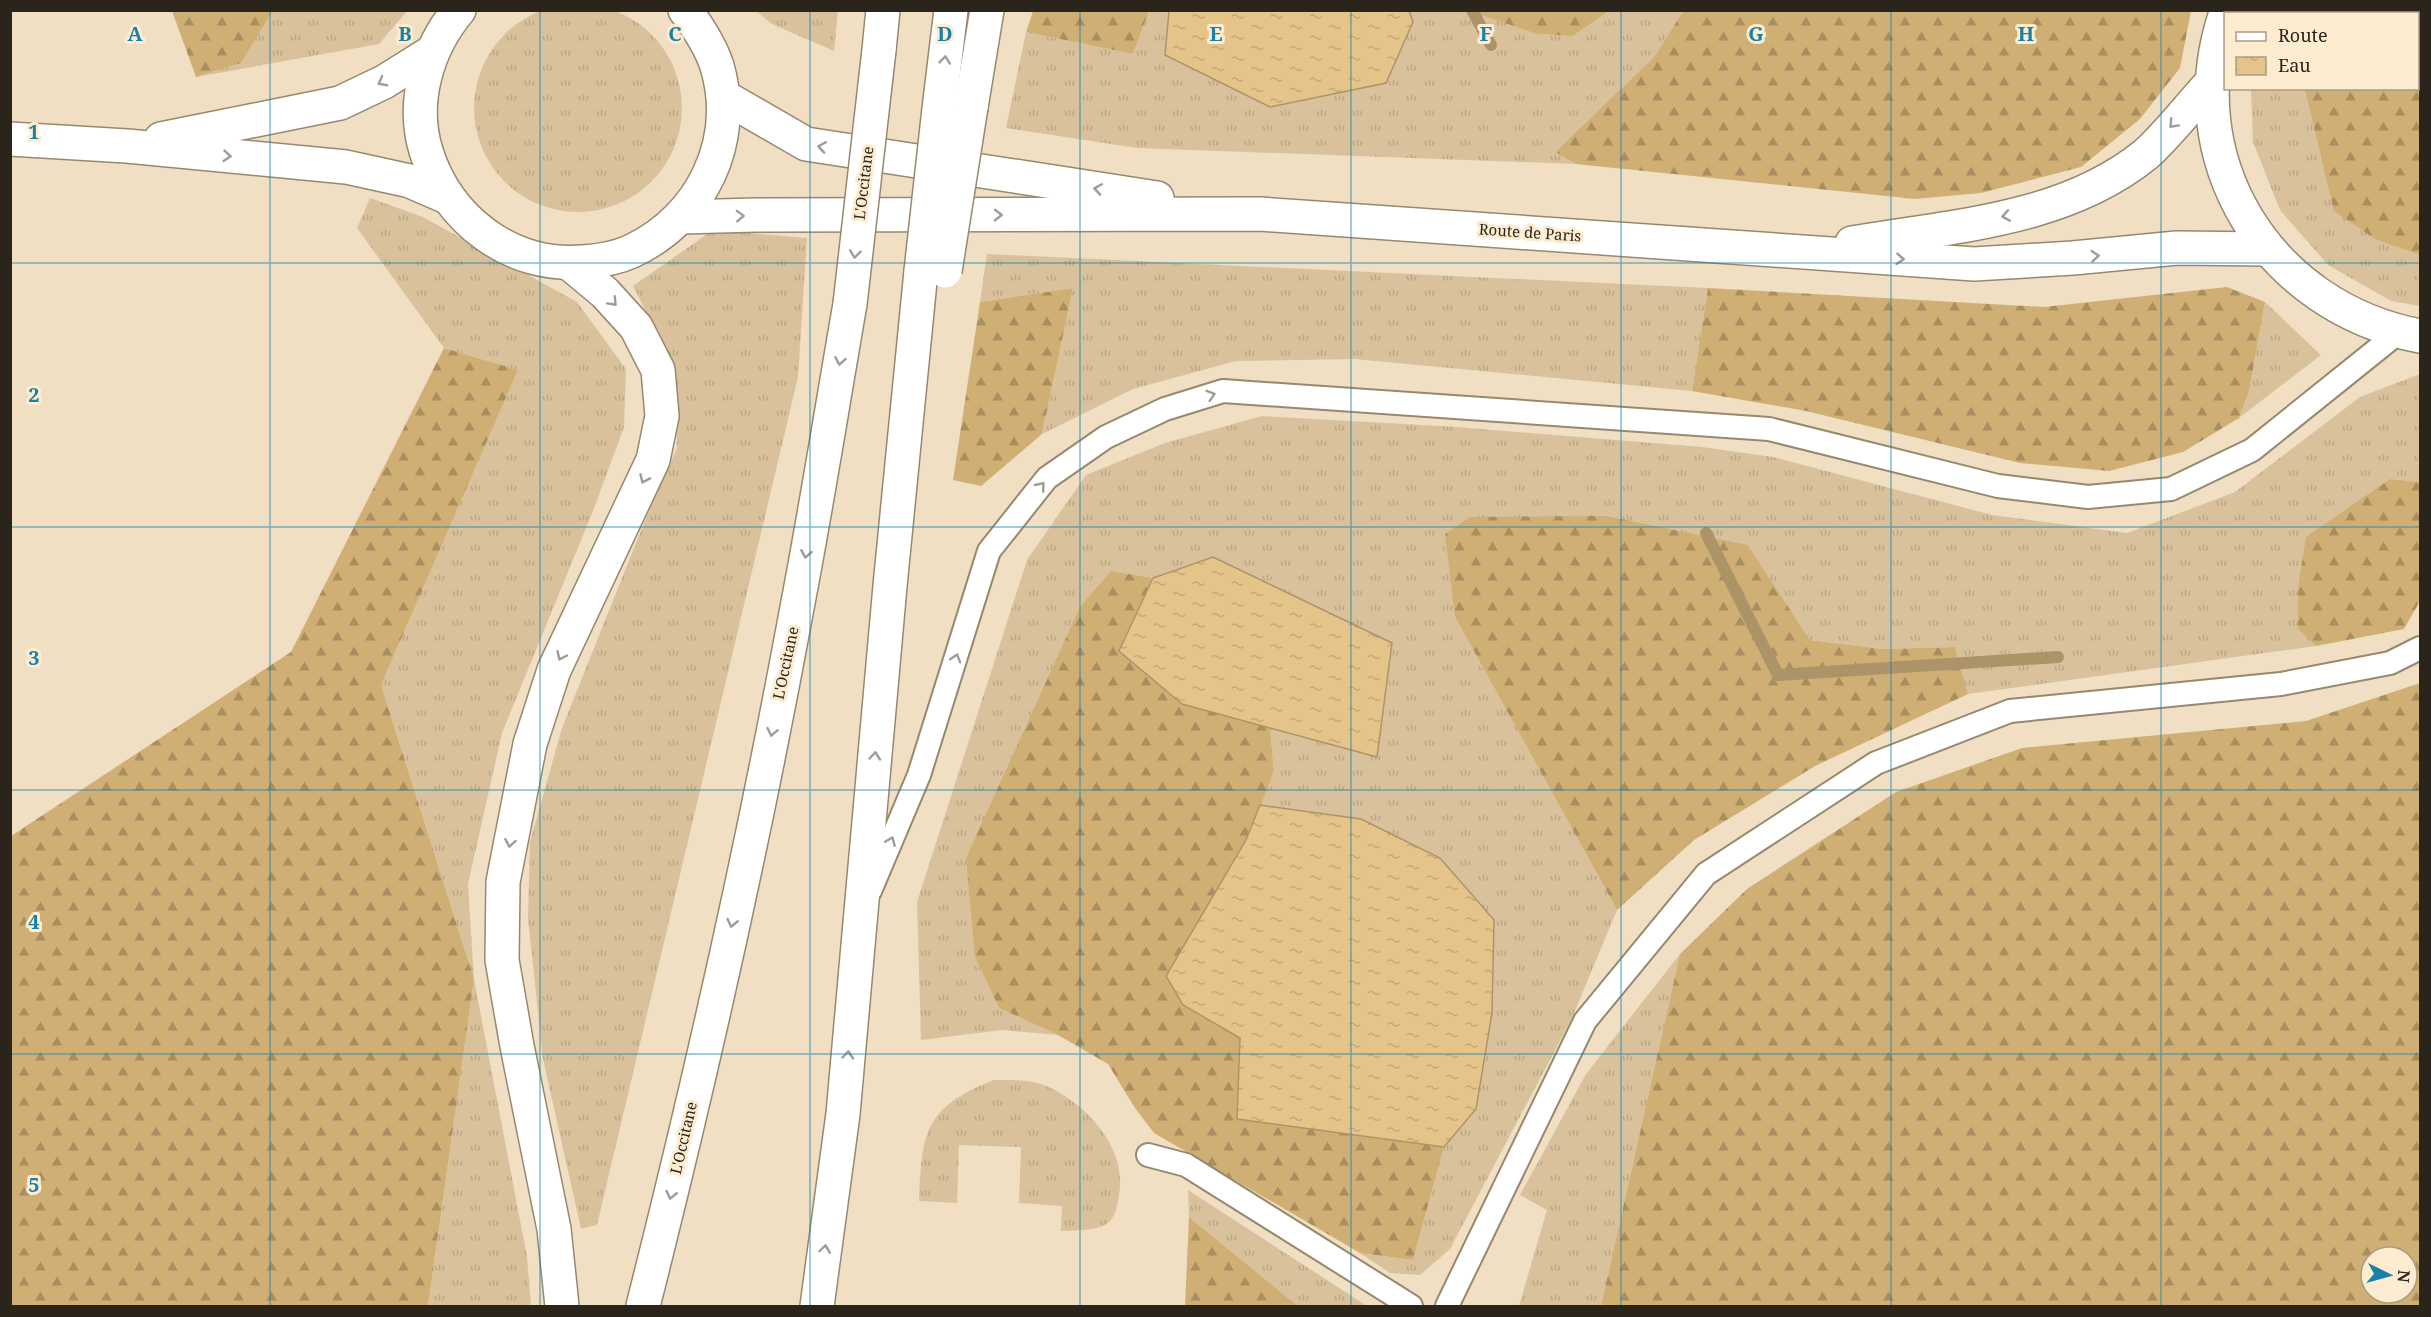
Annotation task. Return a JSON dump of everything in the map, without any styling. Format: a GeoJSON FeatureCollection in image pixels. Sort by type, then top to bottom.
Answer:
{"type":"FeatureCollection","features":[{"type":"Feature","properties":{"kind":"main road"},"geometry":{"type":"LineString","coordinates":[[459,10],[446,26],[432,52],[423,81],[420,112],[422,132],[432,171],[447,197],[471,225],[500,245],[533,259],[569,263],[600,261],[630,252],[657,237],[681,217],[701,191],[716,161],[723,129],[723,96],[716,65],[704,36],[685,10]]}},
{"type":"Feature","properties":{"kind":"main road","name":"L'Occitane"},"geometry":{"type":"LineString","coordinates":[[643,1306],[667,1211],[741,882],[796,614],[850,304],[883,10]]}},
{"type":"Feature","properties":{"kind":"main road"},"geometry":{"type":"LineString","coordinates":[[933,271],[939,109],[951,10]]}},
{"type":"Feature","properties":{"kind":"main road"},"geometry":{"type":"LineString","coordinates":[[817,1306],[843,1114],[890,586],[933,271],[971,107],[987,10]]}},
{"type":"Feature","properties":{"kind":"main road"},"geometry":{"type":"LineString","coordinates":[[2224,20],[2218,39],[2213,81],[2214,122],[2229,181],[2242,209],[2267,249],[2297,279],[2320,297],[2363,320],[2410,334]]}},
{"type":"Feature","properties":{"kind":"main road"},"geometry":{"type":"LineString","coordinates":[[127,146],[340,103],[384,82],[432,52]]}},
{"type":"Feature","properties":{"kind":"main road"},"geometry":{"type":"LineString","coordinates":[[1800,252],[2021,214],[2094,189],[2145,154],[2213,81]]}},
{"type":"Feature","properties":{"kind":"main road"},"geometry":{"type":"LineString","coordinates":[[723,96],[806,144],[1260,214]]}},
{"type":"Feature","properties":{"kind":"main road"},"geometry":{"type":"LineString","coordinates":[[10,139],[127,146],[346,167],[410,181],[447,197]]}},
{"type":"Feature","properties":{"kind":"main road"},"geometry":{"type":"LineString","coordinates":[[681,217],[1260,214]]}},
{"type":"Feature","properties":{"kind":"main road","name":"Route de Paris"},"geometry":{"type":"LineString","coordinates":[[1260,214],[1800,252]]}},
{"type":"Feature","properties":{"kind":"main road"},"geometry":{"type":"LineString","coordinates":[[1800,252],[1974,264],[2178,248],[2267,249]]}},
{"type":"Feature","properties":{"kind":"main road"},"geometry":{"type":"LineString","coordinates":[[562,1306],[554,1229],[502,960],[503,882],[530,744],[554,670],[653,460],[662,416],[658,370],[636,327],[605,293],[569,263]]}},
{"type":"Feature","properties":{"kind":"lane"},"geometry":{"type":"LineString","coordinates":[[860,915],[919,775],[989,551],[1047,478],[1106,437],[1165,409],[1223,391],[1769,429],[1998,486],[2088,497],[2171,489],[2252,450],[2410,334]]}},
{"type":"Feature","properties":{"kind":"lane"},"geometry":{"type":"LineString","coordinates":[[1447,1306],[1585,1021],[1706,874],[1876,763],[2010,711],[2281,684],[2390,663],[2421,648]]}},
{"type":"Feature","properties":{"kind":"lane"},"geometry":{"type":"LineString","coordinates":[[1148,1155],[1186,1165],[1411,1306]]}},
{"type":"Feature","properties":{"kind":"green space"},"geometry":{"type":"Polygon","coordinates":[[[568,4],[588,4],[608,8],[627,16],[652,34],[665,50],[674,68],[682,98],[678,138],[674,148],[665,166],[652,182],[636,195],[608,208],[588,212],[568,212],[548,208],[529,200],[512,189],[497,174],[478,138],[474,118],[474,98],[478,78],[486,59],[497,42],[512,27],[548,8],[568,4]]]}},
{"type":"Feature","properties":{"kind":"green space"},"geometry":{"type":"Polygon","coordinates":[[[172,10],[273,11],[241,63],[196,77],[172,10]]]}},
{"type":"Feature","properties":{"kind":"green space"},"geometry":{"type":"Polygon","coordinates":[[[1033,10],[1149,11],[1133,54],[1026,32],[1033,10]]]}},
{"type":"Feature","properties":{"kind":"green space"},"geometry":{"type":"Polygon","coordinates":[[[1684,10],[2191,11],[2180,68],[2140,119],[2081,167],[1981,193],[1915,199],[1576,164],[1555,152],[1654,57],[1684,10]]]}},
{"type":"Feature","properties":{"kind":"green space"},"geometry":{"type":"Polygon","coordinates":[[[2267,10],[2420,11],[2420,306],[2391,301],[2328,265],[2280,210],[2253,142],[2251,90],[2419,90],[2419,12],[2267,12],[2267,10]]]}},
{"type":"Feature","properties":{"kind":"green space"},"geometry":{"type":"Polygon","coordinates":[[[2304,10],[2420,11],[2420,255],[2375,239],[2334,211],[2305,90],[2419,90],[2419,12],[2303,12],[2304,10]]]}},
{"type":"Feature","properties":{"kind":"green space"},"geometry":{"type":"Polygon","coordinates":[[[273,11],[407,11],[379,44],[196,77],[241,63],[273,11]]]}},
{"type":"Feature","properties":{"kind":"green space"},"geometry":{"type":"Polygon","coordinates":[[[756,11],[838,11],[834,51],[772,24],[756,11]]]}},
{"type":"Feature","properties":{"kind":"green space"},"geometry":{"type":"Polygon","coordinates":[[[1149,11],[1468,11],[1537,34],[1573,36],[1609,11],[1684,11],[1654,57],[1555,152],[1576,164],[1137,148],[1006,128],[1026,32],[1133,54],[1149,11]]]}},
{"type":"Feature","properties":{"kind":"green space"},"geometry":{"type":"Polygon","coordinates":[[[1468,11],[1609,11],[1573,36],[1537,34],[1468,11]]]}},
{"type":"Feature","properties":{"kind":"green space"},"geometry":{"type":"Polygon","coordinates":[[[370,198],[423,217],[577,302],[626,369],[624,427],[593,511],[502,733],[468,884],[474,979],[381,685],[518,370],[444,348],[357,228],[370,198]]]}},
{"type":"Feature","properties":{"kind":"green space"},"geometry":{"type":"Polygon","coordinates":[[[713,230],[807,238],[798,377],[597,1225],[581,1229],[543,1059],[528,918],[530,842],[562,728],[648,513],[677,448],[675,368],[633,286],[713,230]]]}},
{"type":"Feature","properties":{"kind":"green space"},"geometry":{"type":"Polygon","coordinates":[[[987,254],[1708,288],[1692,391],[1355,359],[1236,361],[1133,389],[1042,434],[1073,288],[980,302],[987,254]]]}},
{"type":"Feature","properties":{"kind":"green space"},"geometry":{"type":"Polygon","coordinates":[[[2227,287],[2265,302],[2249,391],[2239,418],[2183,452],[2109,471],[2020,463],[1806,411],[1692,391],[1708,288],[2044,307],[2227,287]]]}},
{"type":"Feature","properties":{"kind":"green space"},"geometry":{"type":"Polygon","coordinates":[[[1073,288],[1042,434],[981,486],[953,480],[980,302],[1073,288]]]}},
{"type":"Feature","properties":{"kind":"green space"},"geometry":{"type":"Polygon","coordinates":[[[2265,302],[2321,355],[2239,418],[2249,391],[2265,302]]]}},
{"type":"Feature","properties":{"kind":"green space"},"geometry":{"type":"Polygon","coordinates":[[[444,348],[518,370],[381,685],[474,979],[428,1306],[11,1306],[11,836],[291,652],[444,348]]]}},
{"type":"Feature","properties":{"kind":"green space"},"geometry":{"type":"Polygon","coordinates":[[[2420,374],[2420,482],[2390,479],[2298,629],[2316,646],[1968,694],[1955,647],[1883,649],[1810,640],[1748,545],[1455,617],[1617,910],[1572,1018],[1450,1249],[1420,1275],[1390,1273],[1360,1253],[1413,1260],[1444,1147],[1476,1109],[1370,823],[1260,805],[1274,771],[1270,728],[1377,756],[1213,557],[1153,578],[1111,571],[975,957],[999,1008],[1058,1035],[1002,1030],[921,1040],[917,902],[1027,560],[1086,475],[1165,443],[1262,416],[1457,427],[1702,447],[1773,457],[1992,515],[2127,533],[2235,492],[2360,397],[2420,374]]]}},
{"type":"Feature","properties":{"kind":"green space"},"geometry":{"type":"Polygon","coordinates":[[[2390,479],[2420,482],[2420,601],[2404,629],[2316,646],[2298,629],[2298,587],[2306,537],[2390,479]]]}},
{"type":"Feature","properties":{"kind":"green space"},"geometry":{"type":"Polygon","coordinates":[[[1606,516],[1748,545],[1810,640],[1883,649],[1955,647],[1968,694],[1815,766],[1694,840],[1617,910],[1455,617],[1445,534],[1470,517],[1606,516]]]}},
{"type":"Feature","properties":{"kind":"green space"},"geometry":{"type":"Polygon","coordinates":[[[1111,571],[1153,578],[1119,651],[1182,704],[1270,728],[1274,771],[1183,1005],[1240,1038],[1237,1119],[1444,1147],[1413,1260],[1360,1253],[1154,1133],[1135,1108],[1108,1064],[1058,1035],[999,1008],[975,957],[966,858],[1080,607],[1111,571]]]}},
{"type":"Feature","properties":{"kind":"green space"},"geometry":{"type":"Polygon","coordinates":[[[2420,683],[2420,1306],[1601,1306],[1680,954],[1747,889],[1896,792],[2022,748],[2306,721],[2420,683]]]}},
{"type":"Feature","properties":{"kind":"green space"},"geometry":{"type":"Polygon","coordinates":[[[1680,954],[1601,1306],[1519,1306],[1547,1210],[1520,1195],[1586,1074],[1680,954]]]}},
{"type":"Feature","properties":{"kind":"green space"},"geometry":{"type":"Polygon","coordinates":[[[474,979],[527,1257],[531,1306],[428,1306],[474,979]]]}},
{"type":"Feature","properties":{"kind":"green space"},"geometry":{"type":"Polygon","coordinates":[[[994,1080],[1039,1083],[1067,1097],[1093,1119],[1112,1147],[1120,1178],[1119,1198],[1115,1212],[1105,1225],[1093,1229],[1061,1231],[1062,1206],[1019,1203],[1021,1147],[959,1145],[957,1203],[919,1201],[922,1156],[932,1124],[954,1100],[994,1080]]]}},
{"type":"Feature","properties":{"kind":"green space"},"geometry":{"type":"Polygon","coordinates":[[[1188,1190],[1367,1306],[1298,1306],[1189,1217],[1188,1190]]]}},
{"type":"Feature","properties":{"kind":"green space"},"geometry":{"type":"Polygon","coordinates":[[[1189,1217],[1298,1306],[1185,1306],[1189,1217]]]}},
{"type":"Feature","properties":{"kind":"water"},"geometry":{"type":"Polygon","coordinates":[[[1169,11],[1409,11],[1413,22],[1386,83],[1270,107],[1165,55],[1169,11]]]}},
{"type":"Feature","properties":{"kind":"water"},"geometry":{"type":"Polygon","coordinates":[[[1213,557],[1392,643],[1377,757],[1182,704],[1119,651],[1153,578],[1213,557]]]}},
{"type":"Feature","properties":{"kind":"water"},"geometry":{"type":"Polygon","coordinates":[[[1260,805],[1361,819],[1440,858],[1494,920],[1492,1013],[1476,1109],[1444,1147],[1237,1119],[1240,1038],[1183,1005],[1166,976],[1246,840],[1260,805]]]}},
{"type":"Feature","properties":{"kind":"waterway"},"geometry":{"type":"LineString","coordinates":[[1472,10],[1491,45]]}},
{"type":"Feature","properties":{"kind":"waterway"},"geometry":{"type":"LineString","coordinates":[[1706,533],[1778,675],[2058,657]]}}]}
